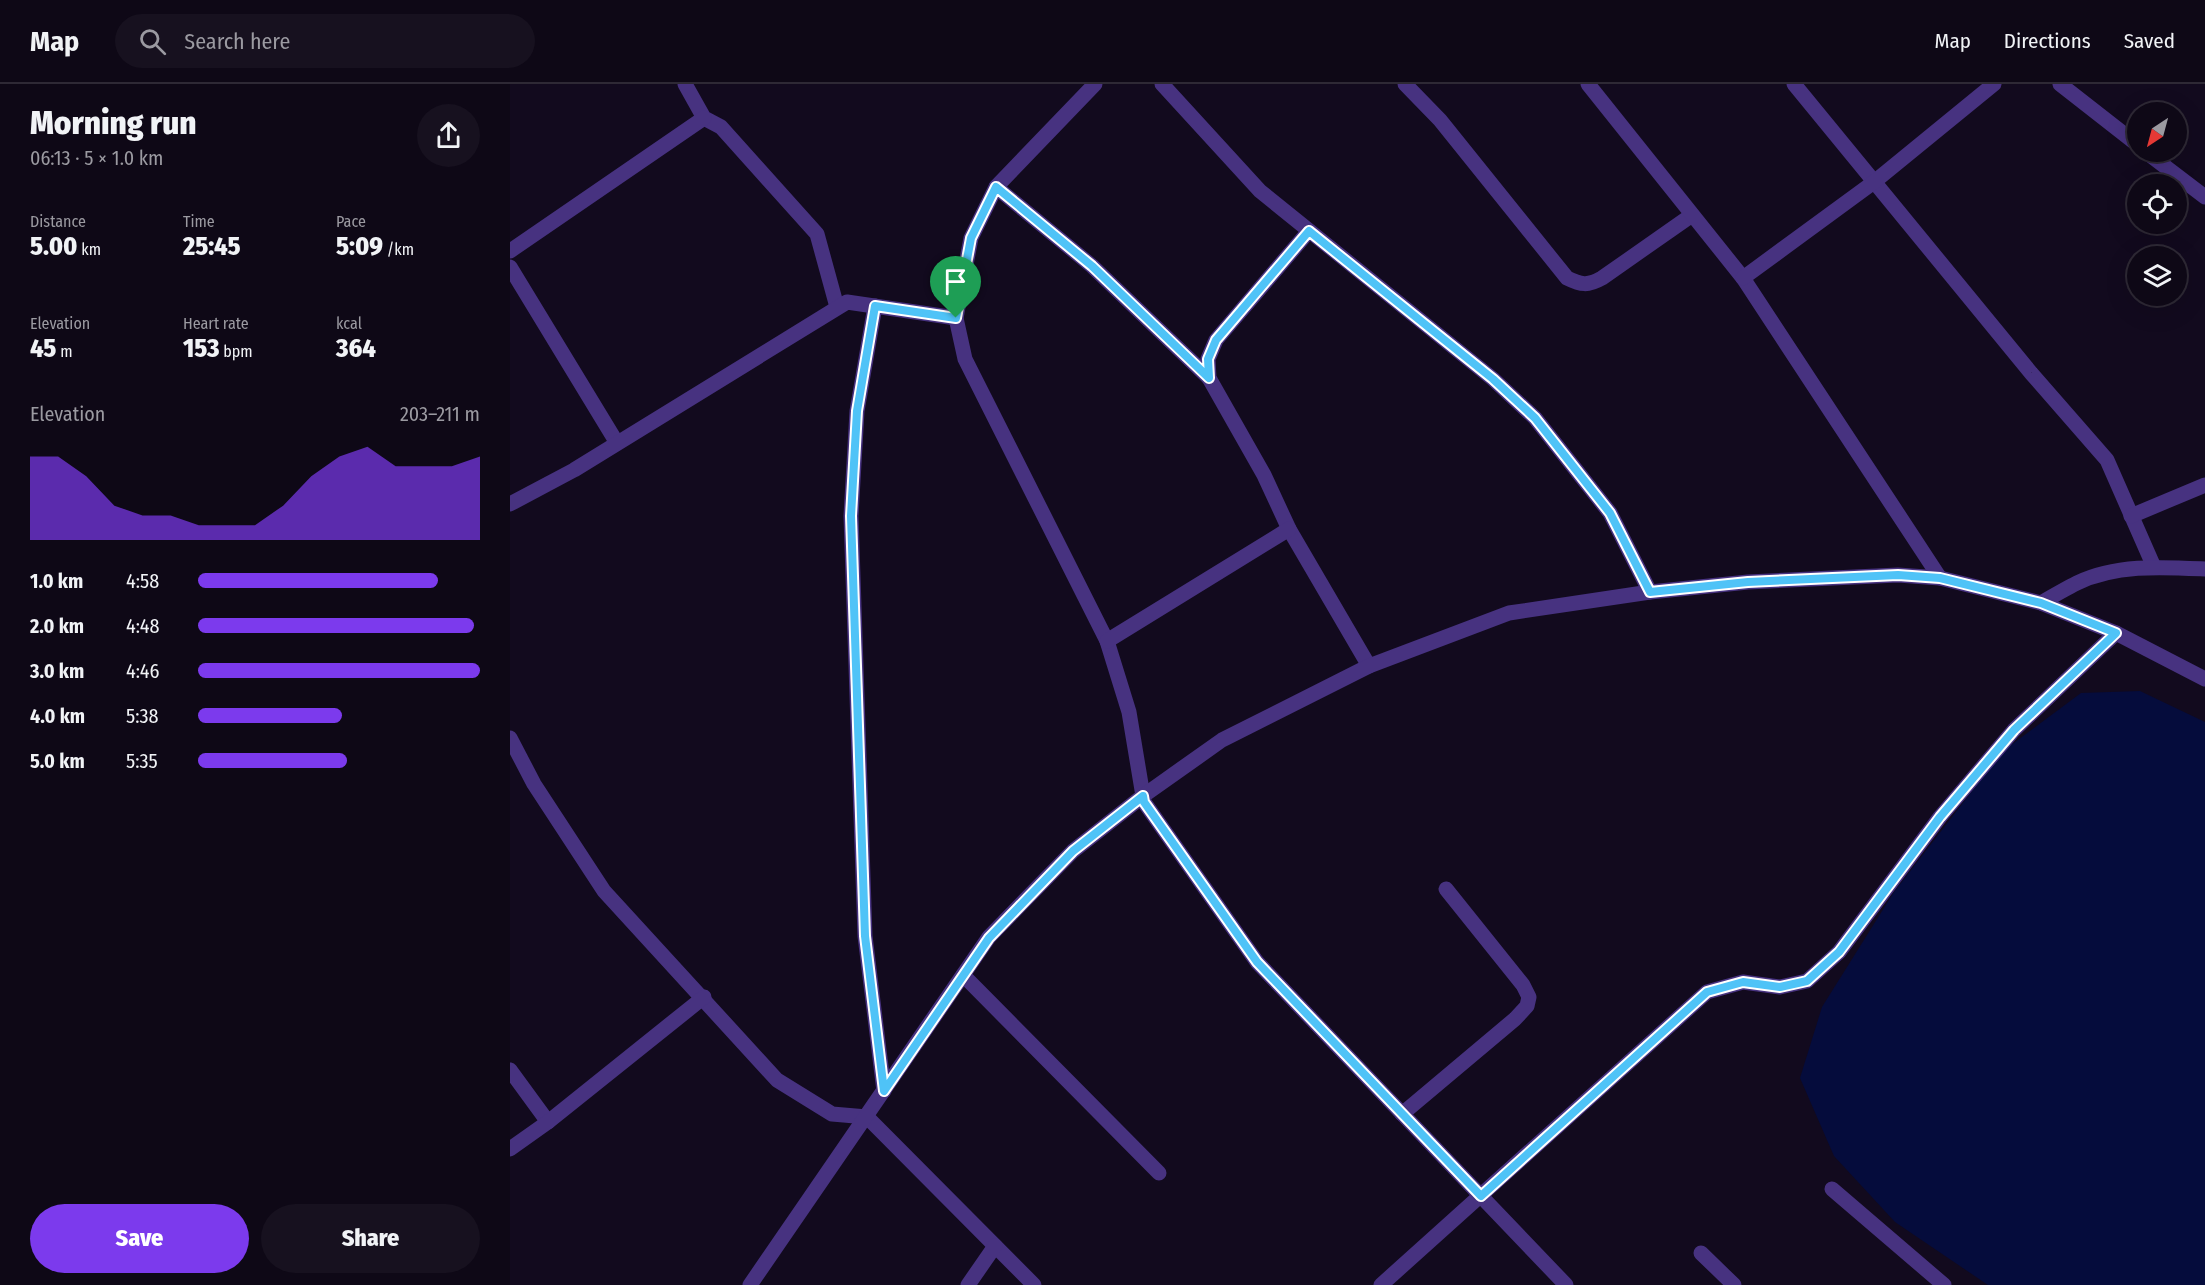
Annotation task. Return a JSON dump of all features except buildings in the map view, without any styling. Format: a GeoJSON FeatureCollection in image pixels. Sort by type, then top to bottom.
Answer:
{"type":"FeatureCollection","features":[{"type":"Feature","properties":{"kind":"street"},"geometry":{"type":"LineString","coordinates":[[685,84],[704,118],[721,127],[817,234],[837,307]]}},
{"type":"Feature","properties":{"kind":"street"},"geometry":{"type":"LineString","coordinates":[[1095,84],[996,187],[971,238],[956,318],[965,360],[1107,641],[1129,712],[1144,802],[1257,962],[1566,1285]]}},
{"type":"Feature","properties":{"kind":"street"},"geometry":{"type":"LineString","coordinates":[[1162,84],[1260,191],[1493,379],[1535,418],[1610,513],[1650,592]]}},
{"type":"Feature","properties":{"kind":"street"},"geometry":{"type":"LineString","coordinates":[[1405,84],[1440,120],[1567,278],[1581,284],[1591,284],[1692,215]]}},
{"type":"Feature","properties":{"kind":"street"},"geometry":{"type":"LineString","coordinates":[[1588,84],[1743,278],[1940,578]]}},
{"type":"Feature","properties":{"kind":"street"},"geometry":{"type":"LineString","coordinates":[[1794,84],[2031,374],[2107,460],[2154,567]]}},
{"type":"Feature","properties":{"kind":"street"},"geometry":{"type":"LineString","coordinates":[[1743,278],[1874,182],[1994,84]]}},
{"type":"Feature","properties":{"kind":"street"},"geometry":{"type":"LineString","coordinates":[[2060,84],[2127,136]]}},
{"type":"Feature","properties":{"kind":"street"},"geometry":{"type":"LineString","coordinates":[[510,251],[704,118]]}},
{"type":"Feature","properties":{"kind":"street"},"geometry":{"type":"LineString","coordinates":[[2159,162],[2205,197]]}},
{"type":"Feature","properties":{"kind":"street"},"geometry":{"type":"LineString","coordinates":[[996,187],[1092,266],[1209,378],[1264,475],[1289,529],[1369,666]]}},
{"type":"Feature","properties":{"kind":"street"},"geometry":{"type":"LineString","coordinates":[[1209,378],[1208,359],[1216,340],[1309,231]]}},
{"type":"Feature","properties":{"kind":"street"},"geometry":{"type":"LineString","coordinates":[[510,267],[617,443]]}},
{"type":"Feature","properties":{"kind":"street"},"geometry":{"type":"LineString","coordinates":[[510,504],[617,443],[847,302],[956,318]]}},
{"type":"Feature","properties":{"kind":"street"},"geometry":{"type":"LineString","coordinates":[[875,306],[857,411],[851,516],[865,936],[884,1091]]}},
{"type":"Feature","properties":{"kind":"street"},"geometry":{"type":"LineString","coordinates":[[2132,516],[2205,485]]}},
{"type":"Feature","properties":{"kind":"street"},"geometry":{"type":"LineString","coordinates":[[1107,641],[1289,529]]}},
{"type":"Feature","properties":{"kind":"street"},"geometry":{"type":"LineString","coordinates":[[2041,603],[2079,582],[2109,573],[2154,567],[2205,569]]}},
{"type":"Feature","properties":{"kind":"street"},"geometry":{"type":"LineString","coordinates":[[750,1285],[989,938],[1073,851],[1143,796],[1222,740],[1369,666],[1509,613],[1650,592],[1748,582],[1898,575],[1940,578],[2041,603],[2116,633],[2205,679]]}},
{"type":"Feature","properties":{"kind":"street"},"geometry":{"type":"LineString","coordinates":[[1381,1285],[1707,992],[1743,982],[1780,987],[1807,981],[1839,952],[1940,817],[2014,730],[2116,633]]}},
{"type":"Feature","properties":{"kind":"street"},"geometry":{"type":"LineString","coordinates":[[510,738],[534,784],[604,891],[704,997],[777,1080],[832,1114],[867,1117],[1034,1285]]}},
{"type":"Feature","properties":{"kind":"street"},"geometry":{"type":"LineString","coordinates":[[1402,1114],[1515,1019],[1527,1006],[1529,997],[1523,985],[1446,889]]}},
{"type":"Feature","properties":{"kind":"street"},"geometry":{"type":"LineString","coordinates":[[963,975],[1158,1173]]}},
{"type":"Feature","properties":{"kind":"street"},"geometry":{"type":"LineString","coordinates":[[510,1149],[548,1122],[704,997]]}},
{"type":"Feature","properties":{"kind":"street"},"geometry":{"type":"LineString","coordinates":[[510,1070],[548,1122]]}},
{"type":"Feature","properties":{"kind":"street"},"geometry":{"type":"LineString","coordinates":[[1832,1189],[1944,1285]]}},
{"type":"Feature","properties":{"kind":"street"},"geometry":{"type":"LineString","coordinates":[[968,1285],[995,1245]]}},
{"type":"Feature","properties":{"kind":"street"},"geometry":{"type":"LineString","coordinates":[[1701,1253],[1734,1285]]}},
{"type":"Feature","properties":{"kind":"shaded area"},"geometry":{"type":"Polygon","coordinates":[[[2140,691],[2205,722],[2205,1285],[1988,1285],[1895,1222],[1834,1156],[1800,1078],[1822,1007],[1894,892],[2003,751],[2081,693],[2140,691]]]}},
{"type":"Feature","properties":{"kind":"route"},"geometry":{"type":"LineString","coordinates":[[996,187],[1092,266],[1209,378],[1208,359],[1216,340],[1309,231],[1493,379],[1535,418],[1610,513],[1650,592],[1748,582],[1898,575],[1940,578],[2041,603],[2116,633],[2014,730],[1940,817],[1839,952],[1807,981],[1780,987],[1743,982],[1707,992],[1481,1196],[1257,962],[1144,802],[1143,796],[1073,851],[989,938],[884,1091],[865,936],[851,516],[857,411],[875,306],[956,318],[971,238],[996,187]]}}]}
